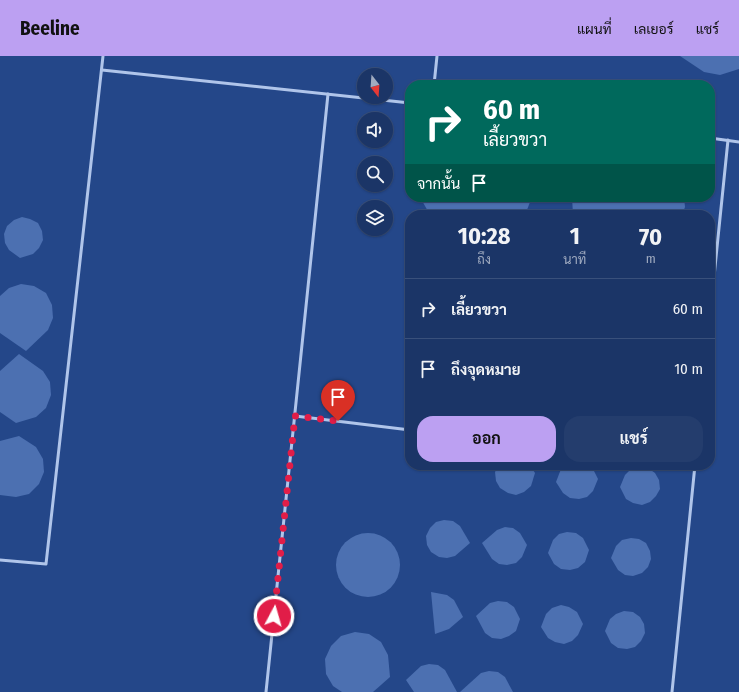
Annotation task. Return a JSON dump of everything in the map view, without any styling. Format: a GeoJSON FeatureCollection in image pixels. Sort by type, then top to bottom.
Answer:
{"type":"FeatureCollection","features":[{"type":"Feature","properties":{"kind":"lane"},"geometry":{"type":"LineString","coordinates":[[0,560],[46,564],[103,56]]}},
{"type":"Feature","properties":{"kind":"lane"},"geometry":{"type":"LineString","coordinates":[[435,80],[437,56]]}},
{"type":"Feature","properties":{"kind":"lane"},"geometry":{"type":"LineString","coordinates":[[102,70],[405,102]]}},
{"type":"Feature","properties":{"kind":"lane"},"geometry":{"type":"LineString","coordinates":[[266,692],[328,94]]}},
{"type":"Feature","properties":{"kind":"lane"},"geometry":{"type":"LineString","coordinates":[[715,139],[739,142]]}},
{"type":"Feature","properties":{"kind":"lane"},"geometry":{"type":"LineString","coordinates":[[715,267],[728,140]]}},
{"type":"Feature","properties":{"kind":"lane"},"geometry":{"type":"LineString","coordinates":[[295,416],[405,429]]}},
{"type":"Feature","properties":{"kind":"lane"},"geometry":{"type":"LineString","coordinates":[[672,692],[694,470]]}},
{"type":"Feature","properties":{"kind":"building"},"geometry":{"type":"Polygon","coordinates":[[[680,56],[739,56],[739,69],[720,75],[704,72],[680,56]]]}},
{"type":"Feature","properties":{"kind":"building"},"geometry":{"type":"Polygon","coordinates":[[[423,202],[530,202],[527,210],[427,210],[423,202]]]}},
{"type":"Feature","properties":{"kind":"building"},"geometry":{"type":"Polygon","coordinates":[[[572,202],[684,202],[685,207],[684,210],[573,210],[572,202]]]}},
{"type":"Feature","properties":{"kind":"building"},"geometry":{"type":"Polygon","coordinates":[[[22,217],[38,223],[42,231],[43,240],[39,248],[33,254],[20,258],[9,250],[5,243],[4,234],[7,226],[14,220],[22,217]]]}},
{"type":"Feature","properties":{"kind":"building"},"geometry":{"type":"Polygon","coordinates":[[[21,284],[34,286],[46,293],[52,305],[53,318],[48,330],[26,351],[0,333],[0,296],[9,288],[21,284]]]}},
{"type":"Feature","properties":{"kind":"building"},"geometry":{"type":"Polygon","coordinates":[[[19,354],[43,371],[50,382],[51,395],[46,408],[36,417],[16,423],[0,412],[0,371],[19,354]]]}},
{"type":"Feature","properties":{"kind":"building"},"geometry":{"type":"Polygon","coordinates":[[[19,436],[36,447],[43,459],[44,472],[39,484],[29,494],[16,497],[0,495],[0,441],[19,436]]]}},
{"type":"Feature","properties":{"kind":"building"},"geometry":{"type":"Polygon","coordinates":[[[496,470],[533,470],[535,473],[531,486],[524,492],[516,495],[508,493],[500,488],[496,481],[496,470]]]}},
{"type":"Feature","properties":{"kind":"building"},"geometry":{"type":"Polygon","coordinates":[[[561,470],[594,470],[598,479],[593,491],[587,497],[579,499],[570,498],[563,493],[556,482],[561,470]]]}},
{"type":"Feature","properties":{"kind":"building"},"geometry":{"type":"Polygon","coordinates":[[[630,470],[651,470],[655,473],[659,480],[660,489],[650,502],[642,505],[633,503],[626,499],[620,487],[625,475],[630,470]]]}},
{"type":"Feature","properties":{"kind":"building"},"geometry":{"type":"Polygon","coordinates":[[[444,520],[453,521],[460,526],[470,543],[455,556],[447,558],[439,557],[431,552],[427,545],[426,536],[430,528],[436,522],[444,520]]]}},
{"type":"Feature","properties":{"kind":"building"},"geometry":{"type":"Polygon","coordinates":[[[505,527],[513,528],[520,533],[527,545],[522,557],[516,563],[507,565],[499,564],[492,559],[482,543],[497,530],[505,527]]]}},
{"type":"Feature","properties":{"kind":"building"},"geometry":{"type":"Polygon","coordinates":[[[567,532],[576,533],[583,538],[589,550],[585,562],[578,568],[570,570],[561,569],[554,564],[548,553],[553,540],[559,534],[567,532]]]}},
{"type":"Feature","properties":{"kind":"building"},"geometry":{"type":"Polygon","coordinates":[[[368,533],[386,539],[394,547],[400,565],[394,583],[386,591],[368,597],[350,591],[342,583],[336,565],[342,547],[350,539],[368,533]]]}},
{"type":"Feature","properties":{"kind":"building"},"geometry":{"type":"Polygon","coordinates":[[[631,538],[639,539],[646,543],[650,551],[651,559],[648,567],[642,573],[633,576],[625,575],[618,570],[611,558],[616,546],[622,540],[631,538]]]}},
{"type":"Feature","properties":{"kind":"building"},"geometry":{"type":"Polygon","coordinates":[[[431,592],[447,595],[454,600],[463,617],[449,629],[435,634],[431,592]]]}},
{"type":"Feature","properties":{"kind":"building"},"geometry":{"type":"Polygon","coordinates":[[[498,601],[507,602],[514,607],[520,619],[516,631],[501,639],[492,638],[485,633],[476,616],[490,603],[498,601]]]}},
{"type":"Feature","properties":{"kind":"building"},"geometry":{"type":"Polygon","coordinates":[[[561,605],[569,607],[577,612],[583,624],[578,635],[572,641],[564,644],[555,642],[548,638],[541,627],[546,614],[552,608],[561,605]]]}},
{"type":"Feature","properties":{"kind":"building"},"geometry":{"type":"Polygon","coordinates":[[[624,611],[633,612],[640,617],[644,624],[645,633],[641,641],[635,647],[627,649],[618,648],[611,643],[605,631],[610,619],[616,614],[624,611]]]}},
{"type":"Feature","properties":{"kind":"building"},"geometry":{"type":"Polygon","coordinates":[[[355,632],[369,634],[381,642],[388,655],[390,677],[373,692],[342,692],[333,686],[326,674],[325,659],[331,646],[341,636],[355,632]]]}},
{"type":"Feature","properties":{"kind":"building"},"geometry":{"type":"Polygon","coordinates":[[[429,664],[438,665],[445,670],[457,692],[414,692],[406,680],[421,666],[429,664]]]}},
{"type":"Feature","properties":{"kind":"building"},"geometry":{"type":"Polygon","coordinates":[[[489,671],[498,672],[505,677],[513,692],[460,692],[481,673],[489,671]]]}},
{"type":"Feature","properties":{"kind":"route"},"geometry":{"type":"LineString","coordinates":[[274,616],[295,416],[338,421]]}}]}
